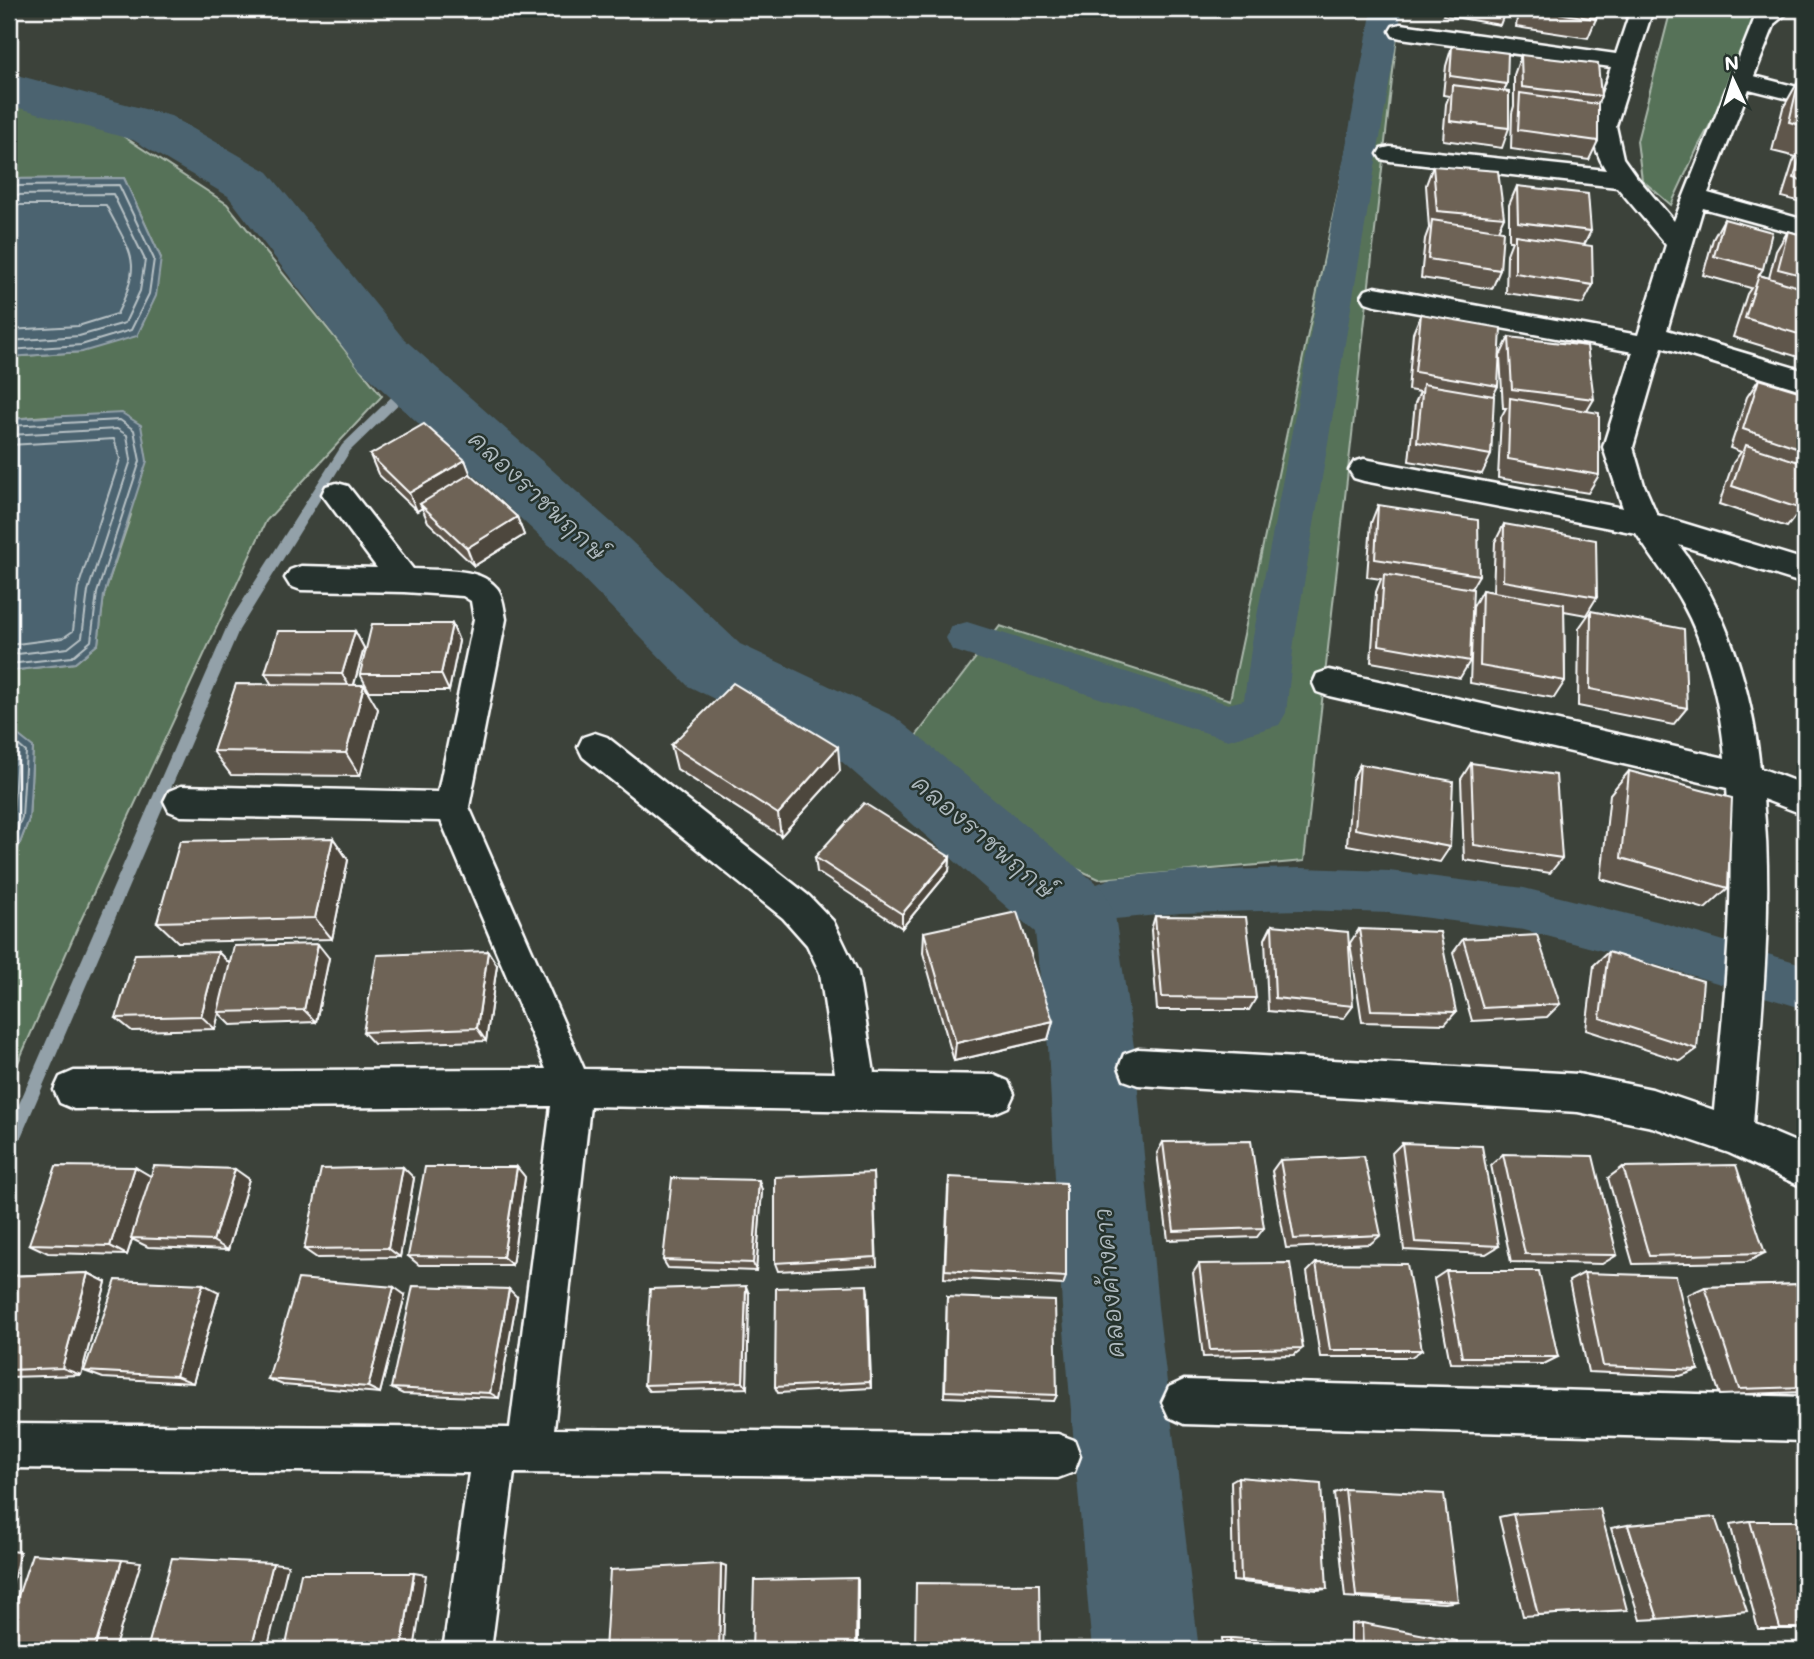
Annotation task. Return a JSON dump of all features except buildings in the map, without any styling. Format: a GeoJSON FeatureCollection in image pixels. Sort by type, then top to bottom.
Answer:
{"type":"FeatureCollection","features":[{"type":"Feature","properties":{"kind":"street"},"geometry":{"type":"LineString","coordinates":[[1642,9],[1604,126],[1611,158],[1625,180],[1680,245]]}},
{"type":"Feature","properties":{"kind":"street"},"geometry":{"type":"LineString","coordinates":[[1732,1135],[1750,909],[1744,777],[1730,697],[1711,629],[1673,561],[1645,523],[1627,484],[1618,447],[1694,197],[1765,20],[1781,9]]}},
{"type":"Feature","properties":{"kind":"street"},"geometry":{"type":"LineString","coordinates":[[1401,30],[1625,62]]}},
{"type":"Feature","properties":{"kind":"street"},"geometry":{"type":"LineString","coordinates":[[1741,80],[1805,96]]}},
{"type":"Feature","properties":{"kind":"street"},"geometry":{"type":"LineString","coordinates":[[1390,154],[1625,180]]}},
{"type":"Feature","properties":{"kind":"street"},"geometry":{"type":"LineString","coordinates":[[1694,197],[1805,228]]}},
{"type":"Feature","properties":{"kind":"street"},"geometry":{"type":"LineString","coordinates":[[1374,296],[1651,341],[1805,381]]}},
{"type":"Feature","properties":{"kind":"street"},"geometry":{"type":"LineString","coordinates":[[1364,470],[1645,523],[1805,572]]}},
{"type":"Feature","properties":{"kind":"street"},"geometry":{"type":"LineString","coordinates":[[337,494],[404,580]]}},
{"type":"Feature","properties":{"kind":"street"},"geometry":{"type":"LineString","coordinates":[[302,578],[404,580],[469,585],[485,595],[490,619],[452,807],[573,1087],[511,1452],[467,1650]]}},
{"type":"Feature","properties":{"kind":"street"},"geometry":{"type":"LineString","coordinates":[[1329,683],[1744,777],[1805,800]]}},
{"type":"Feature","properties":{"kind":"street"},"geometry":{"type":"LineString","coordinates":[[595,747],[796,906],[820,933],[839,973],[857,1091]]}},
{"type":"Feature","properties":{"kind":"street"},"geometry":{"type":"LineString","coordinates":[[181,801],[452,807]]}},
{"type":"Feature","properties":{"kind":"street"},"geometry":{"type":"LineString","coordinates":[[1138,1067],[1578,1093],[1652,1108],[1732,1135],[1805,1166]]}},
{"type":"Feature","properties":{"kind":"street"},"geometry":{"type":"LineString","coordinates":[[74,1090],[573,1087],[994,1094]]}},
{"type":"Feature","properties":{"kind":"street"},"geometry":{"type":"LineString","coordinates":[[1184,1402],[1805,1419]]}},
{"type":"Feature","properties":{"kind":"street"},"geometry":{"type":"LineString","coordinates":[[9,1446],[1058,1456]]}},
{"type":"Feature","properties":{"kind":"green space"},"geometry":{"type":"Polygon","coordinates":[[[1377,9],[1400,9],[1304,861],[1099,879],[1001,834],[907,748],[1000,626],[1230,700],[1377,9]]]}},
{"type":"Feature","properties":{"kind":"green space"},"geometry":{"type":"Polygon","coordinates":[[[1671,9],[1773,9],[1698,147],[1671,205],[1642,180],[1637,141],[1671,9]]]}},
{"type":"Feature","properties":{"kind":"green space"},"geometry":{"type":"Polygon","coordinates":[[[9,100],[115,131],[227,204],[382,396],[266,521],[80,922],[9,1083],[9,872],[29,819],[33,748],[9,728],[9,671],[75,663],[98,644],[104,595],[131,515],[47,416],[9,419],[9,357],[82,352],[161,258],[124,178],[9,179],[9,100]]]}},
{"type":"Feature","properties":{"kind":"water"},"geometry":{"type":"Polygon","coordinates":[[[124,178],[161,258],[156,296],[137,336],[82,352],[9,357],[9,179],[124,178]]]}},
{"type":"Feature","properties":{"kind":"water"},"geometry":{"type":"Polygon","coordinates":[[[122,413],[141,425],[147,461],[104,595],[98,644],[75,663],[9,671],[9,419],[122,413]]]}},
{"type":"Feature","properties":{"kind":"water"},"geometry":{"type":"Polygon","coordinates":[[[9,728],[33,747],[29,819],[9,872],[9,728]]]}},
{"type":"Feature","properties":{"kind":"waterway"},"geometry":{"type":"LineString","coordinates":[[967,638],[1228,722],[1264,713],[1273,642],[1387,9]]}},
{"type":"Feature","properties":{"kind":"waterway","name":"คลองราชพฤกษ์"},"geometry":{"type":"LineString","coordinates":[[9,89],[152,128],[248,184],[381,353],[587,540],[714,665],[868,739],[1074,915],[1091,1047],[1110,1307],[1146,1650]]}},
{"type":"Feature","properties":{"kind":"waterway"},"geometry":{"type":"LineString","coordinates":[[9,1145],[233,628],[346,448],[413,383]]}},
{"type":"Feature","properties":{"kind":"waterway"},"geometry":{"type":"LineString","coordinates":[[1074,915],[1112,899],[1180,892],[1301,889],[1389,892],[1524,909],[1660,944],[1805,987]]}},
{"type":"Feature","properties":{"kind":"water label","name":"คลองค้างคาว"},"geometry":{"type":"Point","coordinates":[1110,1283]}}]}
